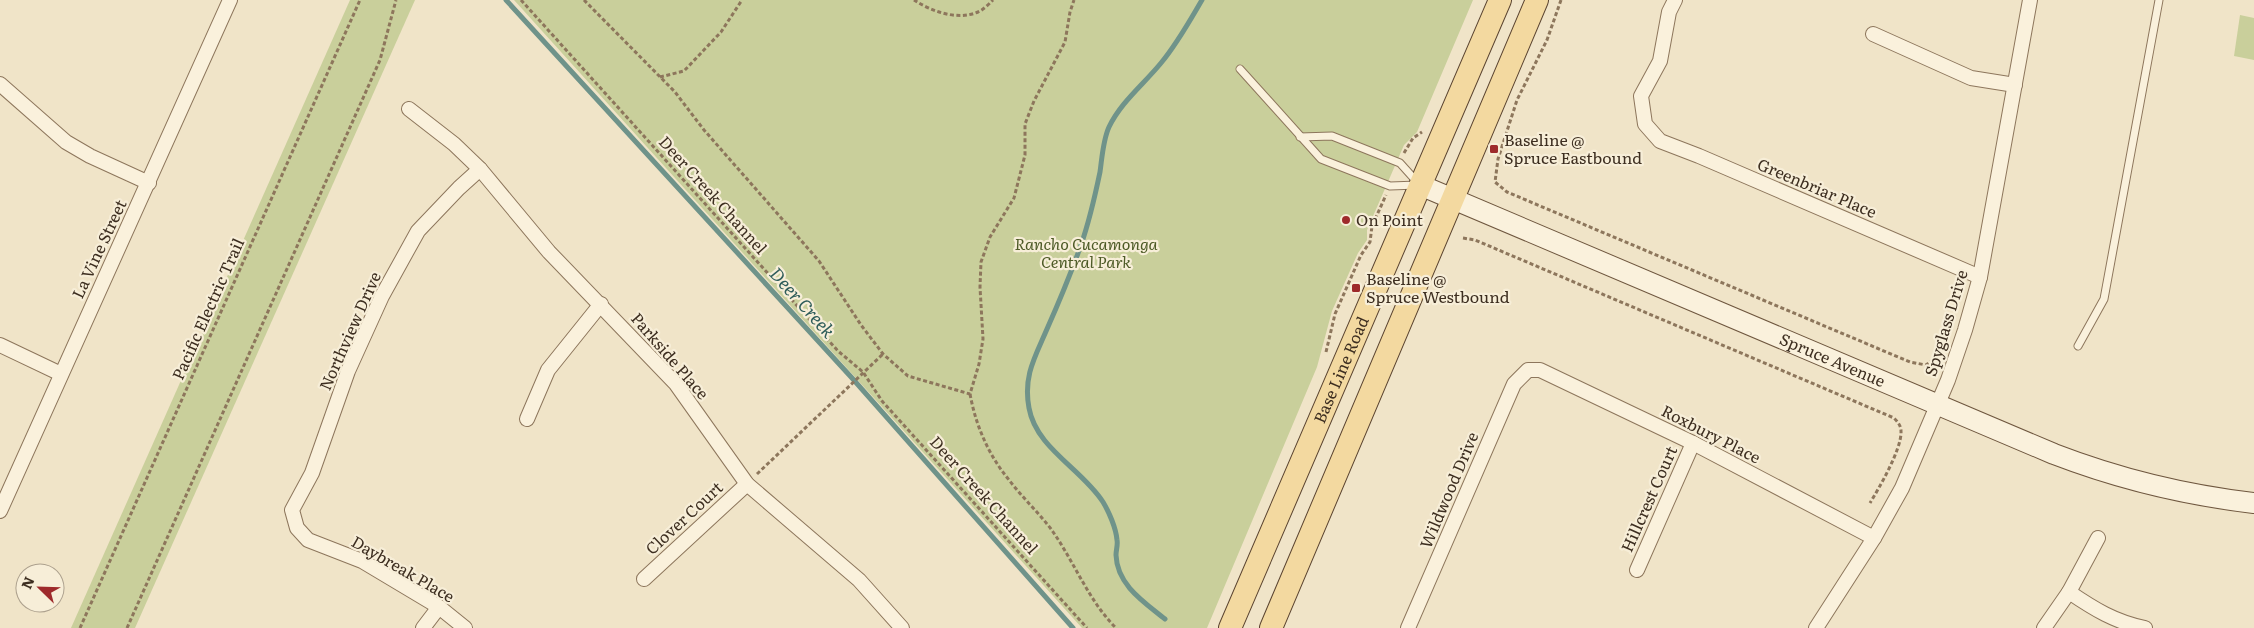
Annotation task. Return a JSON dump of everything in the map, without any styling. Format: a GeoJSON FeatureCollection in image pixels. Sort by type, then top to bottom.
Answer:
{"type":"FeatureCollection","features":[{"type":"Feature","properties":{"kind":"main road","name":"Base Line Road"},"geometry":{"type":"LineString","coordinates":[[1230,628],[1500,0]]}},
{"type":"Feature","properties":{"kind":"main road"},"geometry":{"type":"LineString","coordinates":[[1271,628],[1537,0]]}},
{"type":"Feature","properties":{"kind":"street","name":"La Vine Street"},"geometry":{"type":"LineString","coordinates":[[0,511],[230,0]]}},
{"type":"Feature","properties":{"kind":"street","name":"Greenbriar Place"},"geometry":{"type":"LineString","coordinates":[[1674,0],[1669,12],[1660,61],[1641,96],[1645,124],[1660,141],[1980,277]]}},
{"type":"Feature","properties":{"kind":"street","name":"Spyglass Drive"},"geometry":{"type":"LineString","coordinates":[[1816,628],[1874,538],[1902,488],[1937,405],[1965,330],[1980,277],[2030,0]]}},
{"type":"Feature","properties":{"kind":"street"},"geometry":{"type":"LineString","coordinates":[[1874,34],[1971,78],[2015,85]]}},
{"type":"Feature","properties":{"kind":"street"},"geometry":{"type":"LineString","coordinates":[[0,84],[66,142],[90,156],[148,183]]}},
{"type":"Feature","properties":{"kind":"street","name":"Parkside Place"},"geometry":{"type":"LineString","coordinates":[[409,109],[454,144],[480,170],[549,252],[676,384],[747,484],[859,580],[902,628]]}},
{"type":"Feature","properties":{"kind":"street","name":"Northview Drive"},"geometry":{"type":"LineString","coordinates":[[297,528],[292,510],[312,473],[348,371],[382,296],[418,231],[459,188],[480,170]]}},
{"type":"Feature","properties":{"kind":"street","name":"Spruce Avenue"},"geometry":{"type":"LineString","coordinates":[[1420,185],[2054,454],[2110,474],[2200,496],[2254,503]]}},
{"type":"Feature","properties":{"kind":"street"},"geometry":{"type":"LineString","coordinates":[[527,419],[548,370],[601,304]]}},
{"type":"Feature","properties":{"kind":"street"},"geometry":{"type":"LineString","coordinates":[[0,345],[61,374]]}},
{"type":"Feature","properties":{"kind":"street","name":"Roxbury Place"},"geometry":{"type":"LineString","coordinates":[[1528,370],[1540,370],[1693,442],[1874,538]]}},
{"type":"Feature","properties":{"kind":"street","name":"Wildwood Drive"},"geometry":{"type":"LineString","coordinates":[[1408,628],[1514,384],[1528,370]]}},
{"type":"Feature","properties":{"kind":"street","name":"Hillcrest Court"},"geometry":{"type":"LineString","coordinates":[[1637,570],[1693,442]]}},
{"type":"Feature","properties":{"kind":"street","name":"Clover Court"},"geometry":{"type":"LineString","coordinates":[[644,578],[747,484]]}},
{"type":"Feature","properties":{"kind":"street","name":"Daybreak Place"},"geometry":{"type":"LineString","coordinates":[[297,528],[308,540],[362,561],[439,607],[465,628]]}},
{"type":"Feature","properties":{"kind":"street"},"geometry":{"type":"LineString","coordinates":[[2044,628],[2069,592],[2098,538]]}},
{"type":"Feature","properties":{"kind":"street"},"geometry":{"type":"LineString","coordinates":[[2069,592],[2100,613],[2124,623],[2144,628]]}},
{"type":"Feature","properties":{"kind":"street"},"geometry":{"type":"LineString","coordinates":[[423,628],[439,607]]}},
{"type":"Feature","properties":{"kind":"lane"},"geometry":{"type":"LineString","coordinates":[[2078,346],[2104,299],[2159,0]]}},
{"type":"Feature","properties":{"kind":"lane"},"geometry":{"type":"LineString","coordinates":[[1240,69],[1321,159],[1390,186],[1420,185]]}},
{"type":"Feature","properties":{"kind":"lane"},"geometry":{"type":"LineString","coordinates":[[1300,137],[1332,136],[1400,163],[1420,185]]}},
{"type":"Feature","properties":{"kind":"path","name":"Pacific Electric Trail"},"geometry":{"type":"LineString","coordinates":[[80,628],[360,0]]}},
{"type":"Feature","properties":{"kind":"path"},"geometry":{"type":"LineString","coordinates":[[127,628],[380,60],[396,0]]}},
{"type":"Feature","properties":{"kind":"path","name":"Deer Creek Channel"},"geometry":{"type":"LineString","coordinates":[[521,0],[838,351],[863,372],[882,401],[1087,628]]}},
{"type":"Feature","properties":{"kind":"path"},"geometry":{"type":"LineString","coordinates":[[584,0],[675,92],[704,130],[819,260],[861,325],[883,354],[908,376],[970,394]]}},
{"type":"Feature","properties":{"kind":"path"},"geometry":{"type":"LineString","coordinates":[[660,77],[684,71],[721,32],[742,0]]}},
{"type":"Feature","properties":{"kind":"path"},"geometry":{"type":"LineString","coordinates":[[914,0],[936,12],[956,15],[978,12],[993,0]]}},
{"type":"Feature","properties":{"kind":"path"},"geometry":{"type":"LineString","coordinates":[[1074,0],[1065,42],[1034,101],[1025,124],[1025,155],[1014,198],[990,237],[981,262],[980,287],[983,339],[979,364],[970,394],[975,420],[984,442],[1008,479],[1051,529],[1103,615],[1116,628]]}},
{"type":"Feature","properties":{"kind":"path"},"geometry":{"type":"LineString","coordinates":[[1561,0],[1547,40],[1517,100],[1498,159],[1495,182],[1507,192],[1910,362],[1926,364],[1940,356],[1942,350]]}},
{"type":"Feature","properties":{"kind":"path"},"geometry":{"type":"LineString","coordinates":[[1407,145],[1422,133]]}},
{"type":"Feature","properties":{"kind":"path"},"geometry":{"type":"LineString","coordinates":[[1325,355],[1335,314],[1361,255],[1370,242],[1372,226],[1381,208]]}},
{"type":"Feature","properties":{"kind":"path"},"geometry":{"type":"LineString","coordinates":[[1463,238],[1475,240],[1894,418],[1901,431],[1899,442],[1870,503]]}},
{"type":"Feature","properties":{"kind":"path"},"geometry":{"type":"LineString","coordinates":[[747,484],[844,389],[883,354]]}},
{"type":"Feature","properties":{"kind":"green space"},"geometry":{"type":"Polygon","coordinates":[[[350,0],[415,0],[135,628],[71,628],[350,0]]]}},
{"type":"Feature","properties":{"kind":"green space","name":"Rancho Cucamonga Central Park"},"geometry":{"type":"Polygon","coordinates":[[[514,0],[1473,0],[1417,132],[1404,145],[1367,230],[1367,240],[1358,253],[1332,311],[1317,367],[1207,628],[1082,628],[514,0]]]}},
{"type":"Feature","properties":{"kind":"green space"},"geometry":{"type":"Polygon","coordinates":[[[2240,15],[2254,18],[2254,60],[2234,56],[2240,15]]]}},
{"type":"Feature","properties":{"kind":"waterway","name":"Deer Creek"},"geometry":{"type":"LineString","coordinates":[[506,0],[852,378],[1073,628]]}},
{"type":"Feature","properties":{"kind":"waterway"},"geometry":{"type":"LineString","coordinates":[[1165,619],[1126,584],[1118,566],[1116,535],[1108,510],[1094,490],[1050,447],[1041,435],[1033,422],[1029,408],[1028,386],[1034,358],[1065,287],[1084,236],[1109,127],[1126,102],[1167,56],[1202,0]]}},
{"type":"Feature","properties":{"kind":"place","name":"Baseline @ Spruce Eastbound"},"geometry":{"type":"Point","coordinates":[1494,149]}},
{"type":"Feature","properties":{"kind":"place","name":"On Point"},"geometry":{"type":"Point","coordinates":[1346,220]}},
{"type":"Feature","properties":{"kind":"place","name":"Baseline @ Spruce Westbound"},"geometry":{"type":"Point","coordinates":[1356,288]}}]}
